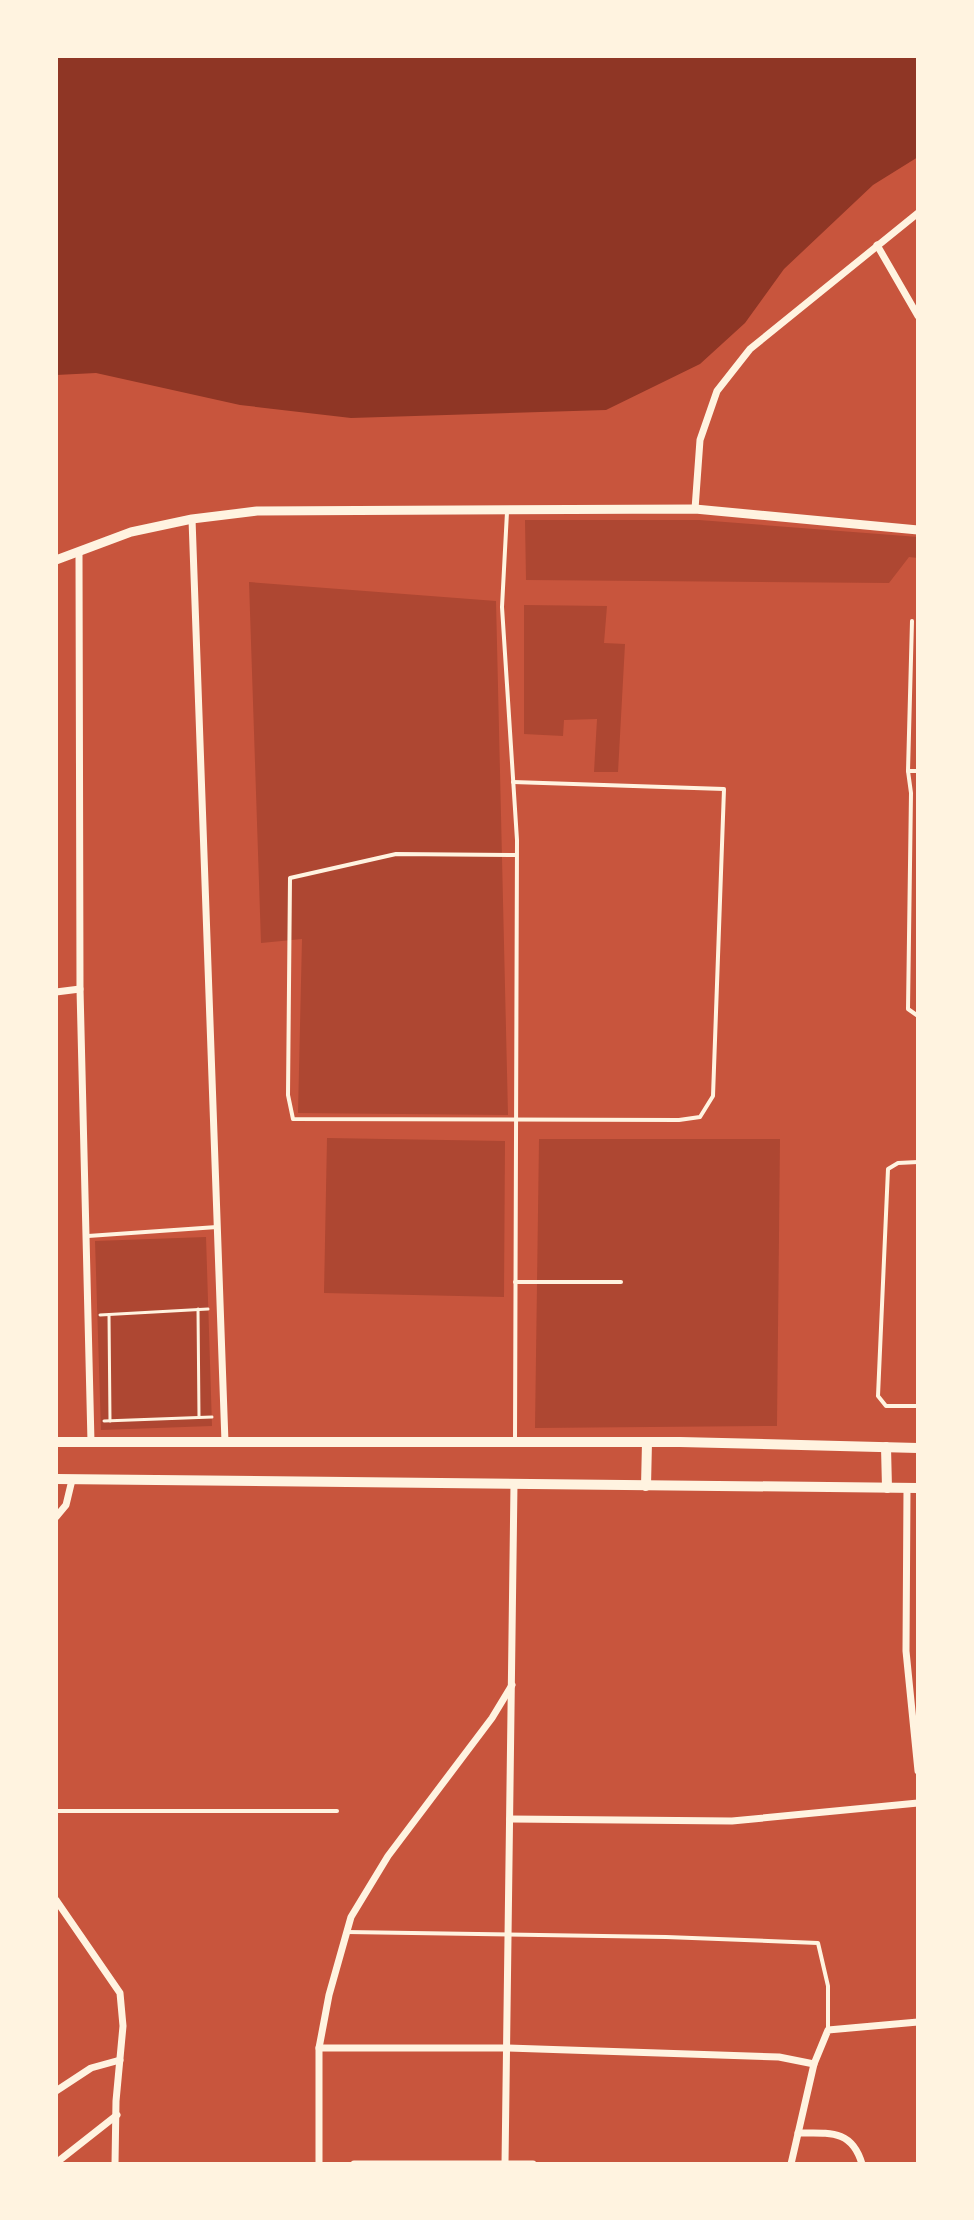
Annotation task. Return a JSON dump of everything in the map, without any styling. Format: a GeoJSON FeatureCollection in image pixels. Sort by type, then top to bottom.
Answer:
{"type":"FeatureCollection","features":[{"type":"Feature","properties":{"kind":"main road"},"geometry":{"type":"LineString","coordinates":[[56,1442],[647,1442],[918,1448]]}},
{"type":"Feature","properties":{"kind":"main road"},"geometry":{"type":"LineString","coordinates":[[646,1486],[647,1442]]}},
{"type":"Feature","properties":{"kind":"main road"},"geometry":{"type":"LineString","coordinates":[[886,1447],[887,1488]]}},
{"type":"Feature","properties":{"kind":"main road"},"geometry":{"type":"LineString","coordinates":[[56,1479],[913,1488]]}},
{"type":"Feature","properties":{"kind":"street"},"geometry":{"type":"LineString","coordinates":[[695,509],[700,440],[717,391],[750,349],[918,213]]}},
{"type":"Feature","properties":{"kind":"street"},"geometry":{"type":"LineString","coordinates":[[877,245],[918,316]]}},
{"type":"Feature","properties":{"kind":"street"},"geometry":{"type":"LineString","coordinates":[[56,560],[131,532],[192,519],[257,511],[695,509],[918,530]]}},
{"type":"Feature","properties":{"kind":"street"},"geometry":{"type":"LineString","coordinates":[[192,519],[225,1442]]}},
{"type":"Feature","properties":{"kind":"street"},"geometry":{"type":"LineString","coordinates":[[79,553],[80,989],[91,1442]]}},
{"type":"Feature","properties":{"kind":"street"},"geometry":{"type":"LineString","coordinates":[[56,992],[80,989]]}},
{"type":"Feature","properties":{"kind":"street"},"geometry":{"type":"LineString","coordinates":[[56,1517],[66,1505],[72,1480]]}},
{"type":"Feature","properties":{"kind":"street"},"geometry":{"type":"LineString","coordinates":[[505,2164],[514,1484]]}},
{"type":"Feature","properties":{"kind":"street"},"geometry":{"type":"LineString","coordinates":[[913,1488],[907,1531],[906,1651],[918,1771]]}},
{"type":"Feature","properties":{"kind":"street"},"geometry":{"type":"LineString","coordinates":[[907,1531],[918,1532]]}},
{"type":"Feature","properties":{"kind":"street"},"geometry":{"type":"LineString","coordinates":[[906,1651],[918,1651]]}},
{"type":"Feature","properties":{"kind":"street"},"geometry":{"type":"LineString","coordinates":[[319,2164],[319,2048],[329,1995],[351,1917],[388,1856],[492,1718],[512,1684]]}},
{"type":"Feature","properties":{"kind":"street"},"geometry":{"type":"LineString","coordinates":[[510,1819],[732,1821],[918,1803]]}},
{"type":"Feature","properties":{"kind":"street"},"geometry":{"type":"LineString","coordinates":[[56,1900],[120,1993],[123,2026],[115,2164]]}},
{"type":"Feature","properties":{"kind":"street"},"geometry":{"type":"LineString","coordinates":[[791,2164],[814,2064],[828,2030],[918,2022]]}},
{"type":"Feature","properties":{"kind":"street"},"geometry":{"type":"LineString","coordinates":[[319,2048],[507,2048],[779,2057],[814,2064]]}},
{"type":"Feature","properties":{"kind":"street"},"geometry":{"type":"LineString","coordinates":[[56,2091],[91,2068],[120,2060]]}},
{"type":"Feature","properties":{"kind":"street"},"geometry":{"type":"LineString","coordinates":[[56,2163],[117,2115]]}},
{"type":"Feature","properties":{"kind":"street"},"geometry":{"type":"LineString","coordinates":[[798,2133],[828,2133],[846,2138],[858,2151],[862,2164]]}},
{"type":"Feature","properties":{"kind":"street"},"geometry":{"type":"LineString","coordinates":[[354,2164],[533,2164]]}},
{"type":"Feature","properties":{"kind":"lane"},"geometry":{"type":"LineString","coordinates":[[507,510],[502,607],[517,840],[515,1442]]}},
{"type":"Feature","properties":{"kind":"lane"},"geometry":{"type":"LineString","coordinates":[[912,621],[908,771],[911,793],[908,1009],[918,1016]]}},
{"type":"Feature","properties":{"kind":"lane"},"geometry":{"type":"LineString","coordinates":[[908,771],[918,771]]}},
{"type":"Feature","properties":{"kind":"lane"},"geometry":{"type":"LineString","coordinates":[[513,782],[724,789],[713,1096],[700,1117],[679,1120],[514,1121],[293,1119],[288,1095],[290,878],[396,854],[515,855]]}},
{"type":"Feature","properties":{"kind":"lane"},"geometry":{"type":"LineString","coordinates":[[918,1162],[898,1163],[888,1169],[878,1396],[886,1406],[918,1406]]}},
{"type":"Feature","properties":{"kind":"lane"},"geometry":{"type":"LineString","coordinates":[[86,1236],[217,1227]]}},
{"type":"Feature","properties":{"kind":"lane"},"geometry":{"type":"LineString","coordinates":[[515,1282],[621,1282]]}},
{"type":"Feature","properties":{"kind":"lane"},"geometry":{"type":"LineString","coordinates":[[56,1811],[337,1811]]}},
{"type":"Feature","properties":{"kind":"lane"},"geometry":{"type":"LineString","coordinates":[[347,1932],[666,1937],[818,1943],[828,1986],[828,2030]]}},
{"type":"Feature","properties":{"kind":"path"},"geometry":{"type":"LineString","coordinates":[[88,1316],[220,1308]]}},
{"type":"Feature","properties":{"kind":"path"},"geometry":{"type":"LineString","coordinates":[[198,1309],[199,1417]]}},
{"type":"Feature","properties":{"kind":"path"},"geometry":{"type":"LineString","coordinates":[[109,1315],[110,1421]]}},
{"type":"Feature","properties":{"kind":"path"},"geometry":{"type":"LineString","coordinates":[[90,1422],[224,1416]]}},
{"type":"Feature","properties":{"kind":"shaded area"},"geometry":{"type":"Polygon","coordinates":[[[56,56],[918,56],[918,157],[873,185],[784,269],[745,323],[700,364],[606,410],[351,418],[240,405],[96,373],[56,375],[56,56]]]}},
{"type":"Feature","properties":{"kind":"shaded area"},"geometry":{"type":"Polygon","coordinates":[[[525,520],[699,520],[918,537],[918,558],[909,557],[889,583],[526,580],[525,520]]]}},
{"type":"Feature","properties":{"kind":"shaded area"},"geometry":{"type":"Polygon","coordinates":[[[249,582],[496,601],[508,1115],[298,1113],[302,939],[261,943],[249,582]]]}},
{"type":"Feature","properties":{"kind":"shaded area"},"geometry":{"type":"Polygon","coordinates":[[[524,605],[607,606],[604,643],[625,644],[618,772],[594,772],[597,719],[564,720],[563,736],[524,734],[524,605]]]}},
{"type":"Feature","properties":{"kind":"shaded area"},"geometry":{"type":"Polygon","coordinates":[[[327,1138],[505,1141],[504,1297],[324,1293],[327,1138]]]}},
{"type":"Feature","properties":{"kind":"shaded area"},"geometry":{"type":"Polygon","coordinates":[[[539,1139],[780,1139],[777,1426],[535,1428],[539,1139]]]}},
{"type":"Feature","properties":{"kind":"shaded area"},"geometry":{"type":"Polygon","coordinates":[[[206,1237],[212,1426],[101,1430],[95,1241],[206,1237]]]}}]}
